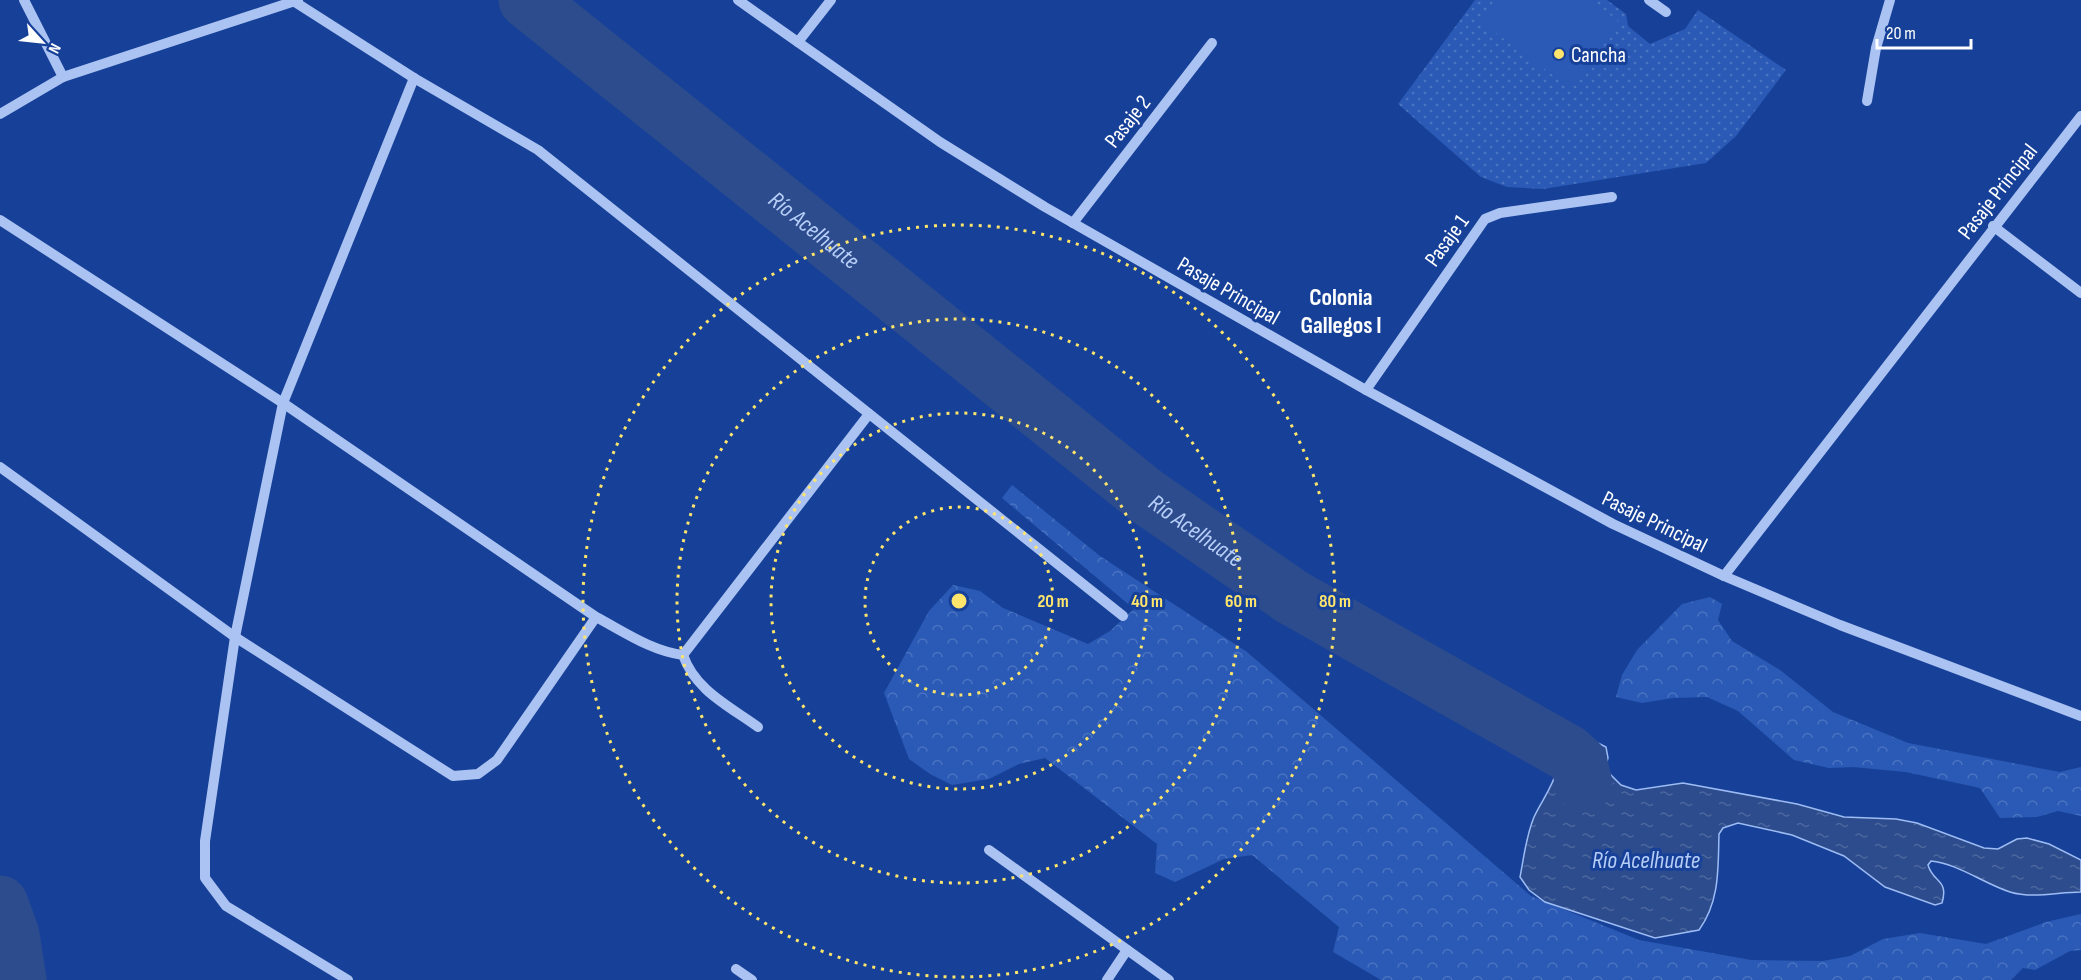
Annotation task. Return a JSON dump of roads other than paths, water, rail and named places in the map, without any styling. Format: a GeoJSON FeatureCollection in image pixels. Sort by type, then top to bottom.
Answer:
{"type":"FeatureCollection","features":[{"type":"Feature","properties":{"kind":"street"},"geometry":{"type":"LineString","coordinates":[[24,0],[63,77]]}},
{"type":"Feature","properties":{"kind":"street","name":"Pasaje Principal"},"geometry":{"type":"LineString","coordinates":[[738,0],[940,142],[1073,223],[1366,390],[1613,524],[1724,576],[1855,631],[2081,716]]}},
{"type":"Feature","properties":{"kind":"street"},"geometry":{"type":"LineString","coordinates":[[798,42],[831,0]]}},
{"type":"Feature","properties":{"kind":"street"},"geometry":{"type":"LineString","coordinates":[[1649,0],[1666,12]]}},
{"type":"Feature","properties":{"kind":"street"},"geometry":{"type":"LineString","coordinates":[[1867,101],[1876,48],[1890,0]]}},
{"type":"Feature","properties":{"kind":"street"},"geometry":{"type":"LineString","coordinates":[[0,114],[63,77],[296,1],[414,78],[538,150],[1123,616]]}},
{"type":"Feature","properties":{"kind":"street","name":"Pasaje 2"},"geometry":{"type":"LineString","coordinates":[[1073,223],[1212,43]]}},
{"type":"Feature","properties":{"kind":"street"},"geometry":{"type":"LineString","coordinates":[[348,980],[226,906],[205,878],[206,841],[235,637],[282,403],[414,78]]}},
{"type":"Feature","properties":{"kind":"street","name":"Pasaje Principal"},"geometry":{"type":"LineString","coordinates":[[1724,576],[1993,226],[2081,116]]}},
{"type":"Feature","properties":{"kind":"street","name":"Pasaje 1"},"geometry":{"type":"LineString","coordinates":[[1366,390],[1485,219],[1500,213],[1612,197]]}},
{"type":"Feature","properties":{"kind":"street"},"geometry":{"type":"LineString","coordinates":[[0,220],[282,403],[596,617],[651,646],[683,655]]}},
{"type":"Feature","properties":{"kind":"street"},"geometry":{"type":"LineString","coordinates":[[1993,226],[2081,293]]}},
{"type":"Feature","properties":{"kind":"street"},"geometry":{"type":"LineString","coordinates":[[683,655],[869,414]]}},
{"type":"Feature","properties":{"kind":"street"},"geometry":{"type":"LineString","coordinates":[[0,468],[235,637],[453,776],[462,777],[486,771],[497,760],[596,617]]}},
{"type":"Feature","properties":{"kind":"street"},"geometry":{"type":"LineString","coordinates":[[683,655],[688,671],[702,687],[758,727]]}},
{"type":"Feature","properties":{"kind":"street"},"geometry":{"type":"LineString","coordinates":[[989,850],[1169,980]]}},
{"type":"Feature","properties":{"kind":"street"},"geometry":{"type":"LineString","coordinates":[[1107,980],[1127,950]]}},
{"type":"Feature","properties":{"kind":"street"},"geometry":{"type":"LineString","coordinates":[[736,969],[752,980]]}},
{"type":"Feature","properties":{"kind":"water","name":"Río Acelhuate"},"geometry":{"type":"Polygon","coordinates":[[[1532,732],[1598,743],[1606,747],[1608,758],[1605,769],[1621,785],[1636,790],[1683,783],[1797,804],[1844,817],[1896,819],[1917,823],[1984,848],[1998,849],[2017,839],[2027,838],[2049,844],[2081,860],[2081,892],[2019,894],[1950,866],[1931,861],[1928,865],[1930,871],[1942,885],[1944,895],[1942,903],[1935,905],[1885,887],[1844,856],[1792,835],[1738,823],[1723,828],[1719,834],[1718,872],[1714,896],[1711,908],[1699,930],[1655,938],[1545,902],[1529,890],[1520,877],[1531,824],[1557,770],[1532,732]]]}},
{"type":"Feature","properties":{"kind":"waterway","name":"Río Acelhuate"},"geometry":{"type":"LineString","coordinates":[[527,0],[1146,496],[1292,597],[1568,753],[1579,763],[1584,784]]}},
{"type":"Feature","properties":{"kind":"waterway","name":"Río Acelhuate"},"geometry":{"type":"LineString","coordinates":[[0,904],[11,935],[18,980]]}},
{"type":"Feature","properties":{"kind":"place","name":"Cancha"},"geometry":{"type":"Point","coordinates":[1559,54]}},
{"type":"Feature","properties":{"kind":"district","name":"Colonia Gallegos I"},"geometry":{"type":"Point","coordinates":[1341,311]}}]}
